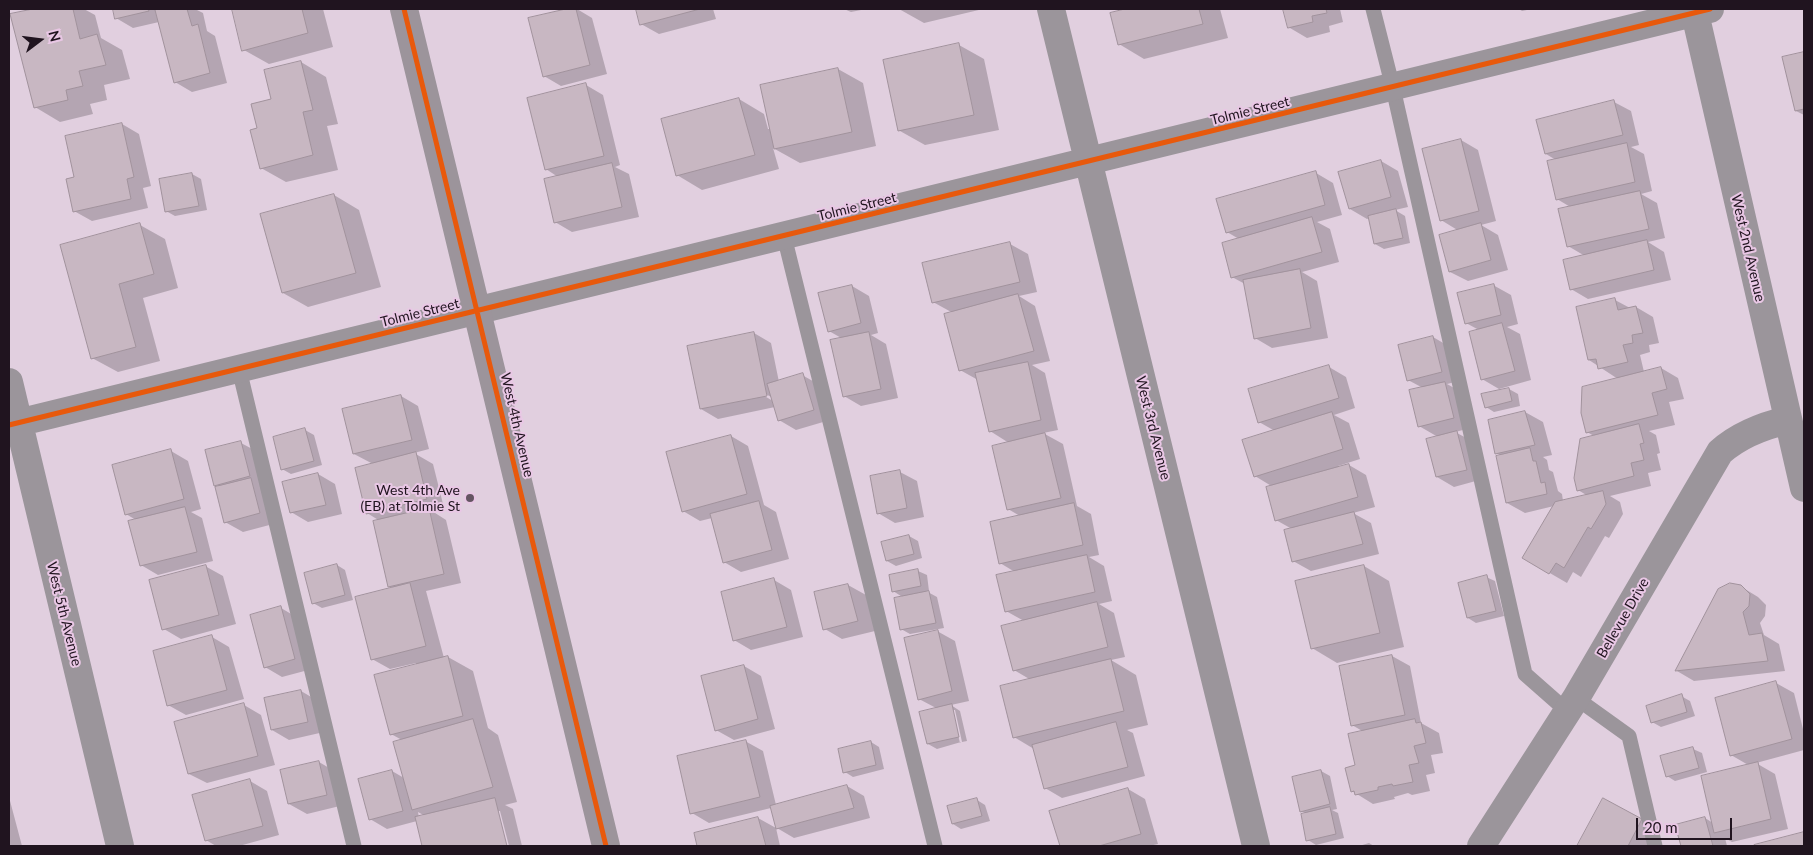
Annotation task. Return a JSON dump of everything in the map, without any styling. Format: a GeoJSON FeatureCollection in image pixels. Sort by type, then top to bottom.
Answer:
{"type":"FeatureCollection","features":[{"type":"Feature","properties":{"kind":"main road","name":"West 4th Avenue"},"geometry":{"type":"LineString","coordinates":[[404,9],[606,846]]}},
{"type":"Feature","properties":{"kind":"street","name":"West 3rd Avenue"},"geometry":{"type":"LineString","coordinates":[[1051,9],[1256,846]]}},
{"type":"Feature","properties":{"kind":"street","name":"Tolmie Street"},"geometry":{"type":"LineString","coordinates":[[13,424],[1393,88],[1699,10]]}},
{"type":"Feature","properties":{"kind":"street","name":"West 2nd Avenue"},"geometry":{"type":"LineString","coordinates":[[1699,10],[1804,488]]}},
{"type":"Feature","properties":{"kind":"street","name":"West 5th Avenue"},"geometry":{"type":"LineString","coordinates":[[9,382],[13,424],[120,846]]}},
{"type":"Feature","properties":{"kind":"street","name":"Bellevue Drive"},"geometry":{"type":"LineString","coordinates":[[1481,846],[1572,705],[1720,452],[1734,440],[1767,425],[1788,420]]}},
{"type":"Feature","properties":{"kind":"lane"},"geometry":{"type":"LineString","coordinates":[[1374,9],[1525,674],[1572,705],[1629,736],[1655,846]]}},
{"type":"Feature","properties":{"kind":"lane"},"geometry":{"type":"LineString","coordinates":[[784,236],[935,846]]}},
{"type":"Feature","properties":{"kind":"lane"},"geometry":{"type":"LineString","coordinates":[[239,369],[354,846]]}},
{"type":"Feature","properties":{"kind":"building"},"geometry":{"type":"Polygon","coordinates":[[[33,9],[73,9],[80,39],[97,34],[106,65],[79,71],[83,86],[66,90],[68,100],[34,108],[10,14],[33,9]]]}},
{"type":"Feature","properties":{"kind":"building"},"geometry":{"type":"Polygon","coordinates":[[[113,9],[148,9],[149,11],[115,19],[113,9]]]}},
{"type":"Feature","properties":{"kind":"building"},"geometry":{"type":"Polygon","coordinates":[[[187,9],[192,26],[198,24],[210,73],[174,83],[155,10],[187,9]]]}},
{"type":"Feature","properties":{"kind":"building"},"geometry":{"type":"Polygon","coordinates":[[[232,9],[302,9],[308,33],[242,51],[232,9]]]}},
{"type":"Feature","properties":{"kind":"building"},"geometry":{"type":"Polygon","coordinates":[[[566,9],[576,9],[590,65],[543,77],[528,18],[566,9]]]}},
{"type":"Feature","properties":{"kind":"building"},"geometry":{"type":"Polygon","coordinates":[[[636,9],[700,9],[640,25],[636,9]]]}},
{"type":"Feature","properties":{"kind":"building"},"geometry":{"type":"Polygon","coordinates":[[[1125,9],[1199,9],[1203,24],[1118,45],[1110,13],[1125,9]]]}},
{"type":"Feature","properties":{"kind":"building"},"geometry":{"type":"Polygon","coordinates":[[[1283,9],[1326,9],[1327,13],[1312,16],[1313,22],[1288,28],[1283,9]]]}},
{"type":"Feature","properties":{"kind":"building"},"geometry":{"type":"Polygon","coordinates":[[[959,43],[974,115],[898,131],[883,60],[959,43]]]}},
{"type":"Feature","properties":{"kind":"building"},"geometry":{"type":"Polygon","coordinates":[[[1804,52],[1804,109],[1795,111],[1782,57],[1804,52]]]}},
{"type":"Feature","properties":{"kind":"building"},"geometry":{"type":"Polygon","coordinates":[[[301,61],[313,110],[303,112],[313,155],[260,169],[250,130],[257,128],[251,104],[271,99],[264,70],[301,61]]]}},
{"type":"Feature","properties":{"kind":"building"},"geometry":{"type":"Polygon","coordinates":[[[838,68],[852,132],[774,149],[760,85],[838,68]]]}},
{"type":"Feature","properties":{"kind":"building"},"geometry":{"type":"Polygon","coordinates":[[[586,83],[604,156],[545,170],[527,98],[586,83]]]}},
{"type":"Feature","properties":{"kind":"building"},"geometry":{"type":"Polygon","coordinates":[[[739,98],[755,155],[676,176],[661,119],[739,98]]]}},
{"type":"Feature","properties":{"kind":"building"},"geometry":{"type":"Polygon","coordinates":[[[1614,100],[1623,135],[1545,154],[1536,120],[1614,100]]]}},
{"type":"Feature","properties":{"kind":"building"},"geometry":{"type":"Polygon","coordinates":[[[122,123],[134,177],[127,179],[131,199],[73,212],[66,179],[74,177],[65,136],[122,123]]]}},
{"type":"Feature","properties":{"kind":"building"},"geometry":{"type":"Polygon","coordinates":[[[1461,139],[1479,211],[1440,221],[1422,149],[1461,139]]]}},
{"type":"Feature","properties":{"kind":"building"},"geometry":{"type":"Polygon","coordinates":[[[1627,143],[1635,182],[1556,200],[1547,161],[1627,143]]]}},
{"type":"Feature","properties":{"kind":"building"},"geometry":{"type":"Polygon","coordinates":[[[1381,160],[1391,197],[1349,209],[1338,172],[1381,160]]]}},
{"type":"Feature","properties":{"kind":"building"},"geometry":{"type":"Polygon","coordinates":[[[612,163],[622,207],[554,223],[544,179],[612,163]]]}},
{"type":"Feature","properties":{"kind":"building"},"geometry":{"type":"Polygon","coordinates":[[[1316,171],[1325,205],[1226,233],[1216,199],[1316,171]]]}},
{"type":"Feature","properties":{"kind":"building"},"geometry":{"type":"Polygon","coordinates":[[[192,173],[199,206],[165,212],[159,179],[192,173]]]}},
{"type":"Feature","properties":{"kind":"building"},"geometry":{"type":"Polygon","coordinates":[[[1640,191],[1649,229],[1567,247],[1558,209],[1640,191]]]}},
{"type":"Feature","properties":{"kind":"building"},"geometry":{"type":"Polygon","coordinates":[[[334,194],[356,273],[282,293],[260,214],[334,194]]]}},
{"type":"Feature","properties":{"kind":"building"},"geometry":{"type":"Polygon","coordinates":[[[1396,209],[1403,238],[1374,244],[1368,216],[1396,209]]]}},
{"type":"Feature","properties":{"kind":"building"},"geometry":{"type":"Polygon","coordinates":[[[1312,217],[1322,252],[1231,278],[1222,243],[1312,217]]]}},
{"type":"Feature","properties":{"kind":"building"},"geometry":{"type":"Polygon","coordinates":[[[140,223],[154,274],[119,284],[136,347],[91,359],[60,245],[140,223]]]}},
{"type":"Feature","properties":{"kind":"building"},"geometry":{"type":"Polygon","coordinates":[[[1481,223],[1491,260],[1449,272],[1439,235],[1481,223]]]}},
{"type":"Feature","properties":{"kind":"building"},"geometry":{"type":"Polygon","coordinates":[[[1647,240],[1654,270],[1570,290],[1563,260],[1647,240]]]}},
{"type":"Feature","properties":{"kind":"building"},"geometry":{"type":"Polygon","coordinates":[[[1010,242],[1020,282],[932,303],[922,263],[1010,242]]]}},
{"type":"Feature","properties":{"kind":"building"},"geometry":{"type":"Polygon","coordinates":[[[1300,269],[1311,328],[1254,339],[1243,280],[1300,269]]]}},
{"type":"Feature","properties":{"kind":"building"},"geometry":{"type":"Polygon","coordinates":[[[1494,284],[1501,315],[1465,324],[1457,293],[1494,284]]]}},
{"type":"Feature","properties":{"kind":"building"},"geometry":{"type":"Polygon","coordinates":[[[852,285],[861,323],[828,332],[818,293],[852,285]]]}},
{"type":"Feature","properties":{"kind":"building"},"geometry":{"type":"Polygon","coordinates":[[[1018,294],[1034,351],[959,371],[944,314],[1018,294]]]}},
{"type":"Feature","properties":{"kind":"building"},"geometry":{"type":"Polygon","coordinates":[[[1615,298],[1618,310],[1636,306],[1643,333],[1632,335],[1633,343],[1623,345],[1628,362],[1598,369],[1596,359],[1588,360],[1576,307],[1615,298]]]}},
{"type":"Feature","properties":{"kind":"building"},"geometry":{"type":"Polygon","coordinates":[[[1502,323],[1515,371],[1481,380],[1469,332],[1502,323]]]}},
{"type":"Feature","properties":{"kind":"building"},"geometry":{"type":"Polygon","coordinates":[[[754,332],[767,396],[700,409],[687,346],[754,332]]]}},
{"type":"Feature","properties":{"kind":"building"},"geometry":{"type":"Polygon","coordinates":[[[869,332],[881,389],[843,397],[830,340],[869,332]]]}},
{"type":"Feature","properties":{"kind":"building"},"geometry":{"type":"Polygon","coordinates":[[[1433,336],[1442,372],[1407,381],[1398,345],[1433,336]]]}},
{"type":"Feature","properties":{"kind":"building"},"geometry":{"type":"Polygon","coordinates":[[[1028,362],[1041,420],[989,432],[975,373],[1028,362]]]}},
{"type":"Feature","properties":{"kind":"building"},"geometry":{"type":"Polygon","coordinates":[[[1329,365],[1339,398],[1258,423],[1248,389],[1329,365]]]}},
{"type":"Feature","properties":{"kind":"building"},"geometry":{"type":"Polygon","coordinates":[[[1661,367],[1667,389],[1652,393],[1658,415],[1586,433],[1581,413],[1582,387],[1661,367]]]}},
{"type":"Feature","properties":{"kind":"building"},"geometry":{"type":"Polygon","coordinates":[[[803,373],[814,410],[778,421],[767,384],[803,373]]]}},
{"type":"Feature","properties":{"kind":"building"},"geometry":{"type":"Polygon","coordinates":[[[1445,382],[1454,418],[1418,427],[1409,390],[1445,382]]]}},
{"type":"Feature","properties":{"kind":"building"},"geometry":{"type":"Polygon","coordinates":[[[1509,388],[1512,401],[1485,408],[1481,394],[1509,388]]]}},
{"type":"Feature","properties":{"kind":"building"},"geometry":{"type":"Polygon","coordinates":[[[401,395],[412,440],[353,454],[342,409],[401,395]]]}},
{"type":"Feature","properties":{"kind":"building"},"geometry":{"type":"Polygon","coordinates":[[[1525,411],[1535,445],[1495,454],[1488,420],[1525,411]]]}},
{"type":"Feature","properties":{"kind":"building"},"geometry":{"type":"Polygon","coordinates":[[[1332,412],[1343,449],[1254,477],[1242,440],[1332,412]]]}},
{"type":"Feature","properties":{"kind":"building"},"geometry":{"type":"Polygon","coordinates":[[[1639,424],[1644,443],[1640,444],[1644,460],[1631,463],[1634,476],[1577,491],[1574,478],[1580,439],[1639,424]]]}},
{"type":"Feature","properties":{"kind":"building"},"geometry":{"type":"Polygon","coordinates":[[[305,428],[314,461],[281,470],[273,437],[305,428]]]}},
{"type":"Feature","properties":{"kind":"building"},"geometry":{"type":"Polygon","coordinates":[[[1457,431],[1467,470],[1436,477],[1426,439],[1457,431]]]}},
{"type":"Feature","properties":{"kind":"building"},"geometry":{"type":"Polygon","coordinates":[[[1045,433],[1061,498],[1007,510],[992,446],[1045,433]]]}},
{"type":"Feature","properties":{"kind":"building"},"geometry":{"type":"Polygon","coordinates":[[[731,435],[747,494],[682,512],[666,452],[731,435]]]}},
{"type":"Feature","properties":{"kind":"building"},"geometry":{"type":"Polygon","coordinates":[[[241,441],[250,476],[214,486],[205,450],[241,441]]]}},
{"type":"Feature","properties":{"kind":"building"},"geometry":{"type":"Polygon","coordinates":[[[1530,448],[1533,461],[1536,461],[1541,483],[1545,482],[1547,494],[1506,503],[1496,456],[1530,448]]]}},
{"type":"Feature","properties":{"kind":"building"},"geometry":{"type":"Polygon","coordinates":[[[171,449],[184,499],[125,515],[112,465],[171,449]]]}},
{"type":"Feature","properties":{"kind":"building"},"geometry":{"type":"Polygon","coordinates":[[[416,452],[427,499],[366,514],[355,468],[416,452]]]}},
{"type":"Feature","properties":{"kind":"building"},"geometry":{"type":"Polygon","coordinates":[[[1349,464],[1358,497],[1275,521],[1266,487],[1349,464]]]}},
{"type":"Feature","properties":{"kind":"building"},"geometry":{"type":"Polygon","coordinates":[[[900,470],[907,508],[877,514],[870,476],[900,470]]]}},
{"type":"Feature","properties":{"kind":"building"},"geometry":{"type":"Polygon","coordinates":[[[318,473],[326,505],[290,513],[282,482],[318,473]]]}},
{"type":"Feature","properties":{"kind":"building"},"geometry":{"type":"Polygon","coordinates":[[[251,478],[260,513],[224,523],[215,487],[251,478]]]}},
{"type":"Feature","properties":{"kind":"building"},"geometry":{"type":"Polygon","coordinates":[[[1603,491],[1606,504],[1591,529],[1588,527],[1564,568],[1556,563],[1549,574],[1522,558],[1555,502],[1603,491]]]}},
{"type":"Feature","properties":{"kind":"building"},"geometry":{"type":"Polygon","coordinates":[[[759,501],[772,550],[723,563],[710,514],[759,501]]]}},
{"type":"Feature","properties":{"kind":"building"},"geometry":{"type":"Polygon","coordinates":[[[1074,503],[1083,545],[999,564],[990,522],[1074,503]]]}},
{"type":"Feature","properties":{"kind":"building"},"geometry":{"type":"Polygon","coordinates":[[[185,507],[197,552],[140,566],[128,521],[185,507]]]}},
{"type":"Feature","properties":{"kind":"building"},"geometry":{"type":"Polygon","coordinates":[[[429,508],[444,574],[388,587],[373,521],[429,508]]]}},
{"type":"Feature","properties":{"kind":"building"},"geometry":{"type":"Polygon","coordinates":[[[1354,512],[1363,544],[1292,562],[1284,530],[1354,512]]]}},
{"type":"Feature","properties":{"kind":"building"},"geometry":{"type":"Polygon","coordinates":[[[909,535],[914,554],[886,561],[881,542],[909,535]]]}},
{"type":"Feature","properties":{"kind":"building"},"geometry":{"type":"Polygon","coordinates":[[[1087,555],[1095,592],[1005,612],[996,575],[1087,555]]]}},
{"type":"Feature","properties":{"kind":"building"},"geometry":{"type":"Polygon","coordinates":[[[337,564],[345,595],[312,604],[304,573],[337,564]]]}},
{"type":"Feature","properties":{"kind":"building"},"geometry":{"type":"Polygon","coordinates":[[[206,565],[219,615],[162,630],[149,580],[206,565]]]}},
{"type":"Feature","properties":{"kind":"building"},"geometry":{"type":"Polygon","coordinates":[[[1364,565],[1380,633],[1311,649],[1295,581],[1364,565]]]}},
{"type":"Feature","properties":{"kind":"building"},"geometry":{"type":"Polygon","coordinates":[[[918,569],[921,586],[892,592],[889,575],[918,569]]]}},
{"type":"Feature","properties":{"kind":"building"},"geometry":{"type":"Polygon","coordinates":[[[1487,575],[1496,611],[1467,618],[1458,583],[1487,575]]]}},
{"type":"Feature","properties":{"kind":"building"},"geometry":{"type":"Polygon","coordinates":[[[774,578],[787,627],[733,641],[721,592],[774,578]]]}},
{"type":"Feature","properties":{"kind":"building"},"geometry":{"type":"Polygon","coordinates":[[[410,583],[426,646],[371,660],[355,597],[410,583]]]}},
{"type":"Feature","properties":{"kind":"building"},"geometry":{"type":"Polygon","coordinates":[[[1730,583],[1741,585],[1750,594],[1749,606],[1743,612],[1749,635],[1762,633],[1768,661],[1675,671],[1718,589],[1730,583]]]}},
{"type":"Feature","properties":{"kind":"building"},"geometry":{"type":"Polygon","coordinates":[[[848,584],[858,621],[823,630],[814,592],[848,584]]]}},
{"type":"Feature","properties":{"kind":"building"},"geometry":{"type":"Polygon","coordinates":[[[929,591],[936,623],[900,630],[894,598],[929,591]]]}},
{"type":"Feature","properties":{"kind":"building"},"geometry":{"type":"Polygon","coordinates":[[[1097,602],[1108,647],[1013,671],[1001,626],[1097,602]]]}},
{"type":"Feature","properties":{"kind":"building"},"geometry":{"type":"Polygon","coordinates":[[[281,606],[295,659],[264,668],[250,615],[281,606]]]}},
{"type":"Feature","properties":{"kind":"building"},"geometry":{"type":"Polygon","coordinates":[[[938,630],[952,691],[918,700],[904,638],[938,630]]]}},
{"type":"Feature","properties":{"kind":"building"},"geometry":{"type":"Polygon","coordinates":[[[212,635],[227,690],[167,706],[153,651],[212,635]]]}},
{"type":"Feature","properties":{"kind":"building"},"geometry":{"type":"Polygon","coordinates":[[[1392,655],[1405,715],[1351,726],[1339,666],[1392,655]]]}},
{"type":"Feature","properties":{"kind":"building"},"geometry":{"type":"Polygon","coordinates":[[[448,656],[463,716],[390,735],[374,675],[448,656]]]}},
{"type":"Feature","properties":{"kind":"building"},"geometry":{"type":"Polygon","coordinates":[[[1111,659],[1124,711],[1013,738],[1000,686],[1111,659]]]}},
{"type":"Feature","properties":{"kind":"building"},"geometry":{"type":"Polygon","coordinates":[[[744,665],[758,719],[715,731],[701,676],[744,665]]]}},
{"type":"Feature","properties":{"kind":"building"},"geometry":{"type":"Polygon","coordinates":[[[1776,681],[1792,739],[1730,756],[1715,698],[1776,681]]]}},
{"type":"Feature","properties":{"kind":"building"},"geometry":{"type":"Polygon","coordinates":[[[301,690],[308,722],[271,730],[264,698],[301,690]]]}},
{"type":"Feature","properties":{"kind":"building"},"geometry":{"type":"Polygon","coordinates":[[[1682,694],[1687,712],[1651,723],[1646,706],[1682,694]]]}},
{"type":"Feature","properties":{"kind":"building"},"geometry":{"type":"Polygon","coordinates":[[[244,703],[258,756],[188,774],[174,722],[244,703]]]}},
{"type":"Feature","properties":{"kind":"building"},"geometry":{"type":"Polygon","coordinates":[[[952,704],[959,737],[927,744],[919,712],[952,704]]]}},
{"type":"Feature","properties":{"kind":"building"},"geometry":{"type":"Polygon","coordinates":[[[473,719],[493,787],[412,810],[393,742],[473,719]]]}},
{"type":"Feature","properties":{"kind":"building"},"geometry":{"type":"Polygon","coordinates":[[[1415,719],[1416,723],[1421,722],[1426,743],[1414,746],[1419,763],[1409,765],[1413,782],[1378,787],[1378,790],[1355,795],[1354,791],[1351,792],[1345,768],[1355,765],[1348,734],[1415,719]]]}},
{"type":"Feature","properties":{"kind":"building"},"geometry":{"type":"Polygon","coordinates":[[[1116,722],[1128,767],[1044,789],[1032,745],[1116,722]]]}},
{"type":"Feature","properties":{"kind":"building"},"geometry":{"type":"Polygon","coordinates":[[[746,740],[760,797],[690,814],[677,756],[746,740]]]}},
{"type":"Feature","properties":{"kind":"building"},"geometry":{"type":"Polygon","coordinates":[[[871,741],[876,765],[843,773],[838,749],[871,741]]]}},
{"type":"Feature","properties":{"kind":"building"},"geometry":{"type":"Polygon","coordinates":[[[1693,747],[1699,768],[1666,777],[1660,756],[1693,747]]]}},
{"type":"Feature","properties":{"kind":"building"},"geometry":{"type":"Polygon","coordinates":[[[319,761],[327,795],[288,804],[280,770],[319,761]]]}},
{"type":"Feature","properties":{"kind":"building"},"geometry":{"type":"Polygon","coordinates":[[[1758,762],[1771,819],[1714,833],[1701,776],[1758,762]]]}},
{"type":"Feature","properties":{"kind":"building"},"geometry":{"type":"Polygon","coordinates":[[[392,770],[403,811],[369,820],[358,779],[392,770]]]}},
{"type":"Feature","properties":{"kind":"building"},"geometry":{"type":"Polygon","coordinates":[[[1321,770],[1330,804],[1300,812],[1292,777],[1321,770]]]}},
{"type":"Feature","properties":{"kind":"building"},"geometry":{"type":"Polygon","coordinates":[[[250,779],[263,826],[205,841],[192,795],[250,779]]]}},
{"type":"Feature","properties":{"kind":"building"},"geometry":{"type":"Polygon","coordinates":[[[847,785],[854,808],[776,829],[770,806],[847,785]]]}},
{"type":"Feature","properties":{"kind":"building"},"geometry":{"type":"Polygon","coordinates":[[[1128,788],[1141,834],[1099,846],[1060,846],[1049,811],[1128,788]]]}},
{"type":"Feature","properties":{"kind":"building"},"geometry":{"type":"Polygon","coordinates":[[[495,798],[507,846],[422,846],[415,817],[495,798]]]}},
{"type":"Feature","properties":{"kind":"building"},"geometry":{"type":"Polygon","coordinates":[[[977,798],[982,816],[952,824],[947,806],[977,798]]]}},
{"type":"Feature","properties":{"kind":"building"},"geometry":{"type":"Polygon","coordinates":[[[1603,798],[1642,819],[1628,846],[1577,846],[1603,798]]]}},
{"type":"Feature","properties":{"kind":"building"},"geometry":{"type":"Polygon","coordinates":[[[1330,807],[1336,834],[1306,841],[1301,814],[1330,807]]]}},
{"type":"Feature","properties":{"kind":"building"},"geometry":{"type":"Polygon","coordinates":[[[758,817],[766,846],[697,846],[694,833],[758,817]]]}},
{"type":"Feature","properties":{"kind":"building"},"geometry":{"type":"Polygon","coordinates":[[[1705,817],[1713,846],[1681,846],[1675,825],[1705,817]]]}},
{"type":"Feature","properties":{"kind":"building"},"geometry":{"type":"Polygon","coordinates":[[[1804,832],[1804,846],[1754,846],[1754,845],[1804,832]]]}},
{"type":"Feature","properties":{"kind":"cycle path"},"geometry":{"type":"LineString","coordinates":[[404,9],[606,846]]}},
{"type":"Feature","properties":{"kind":"cycle path"},"geometry":{"type":"LineString","coordinates":[[9,425],[1710,9]]}},
{"type":"Feature","properties":{"kind":"place","name":"West 4th Ave (EB) at Tolmie St"},"geometry":{"type":"Point","coordinates":[470,498]}}]}
